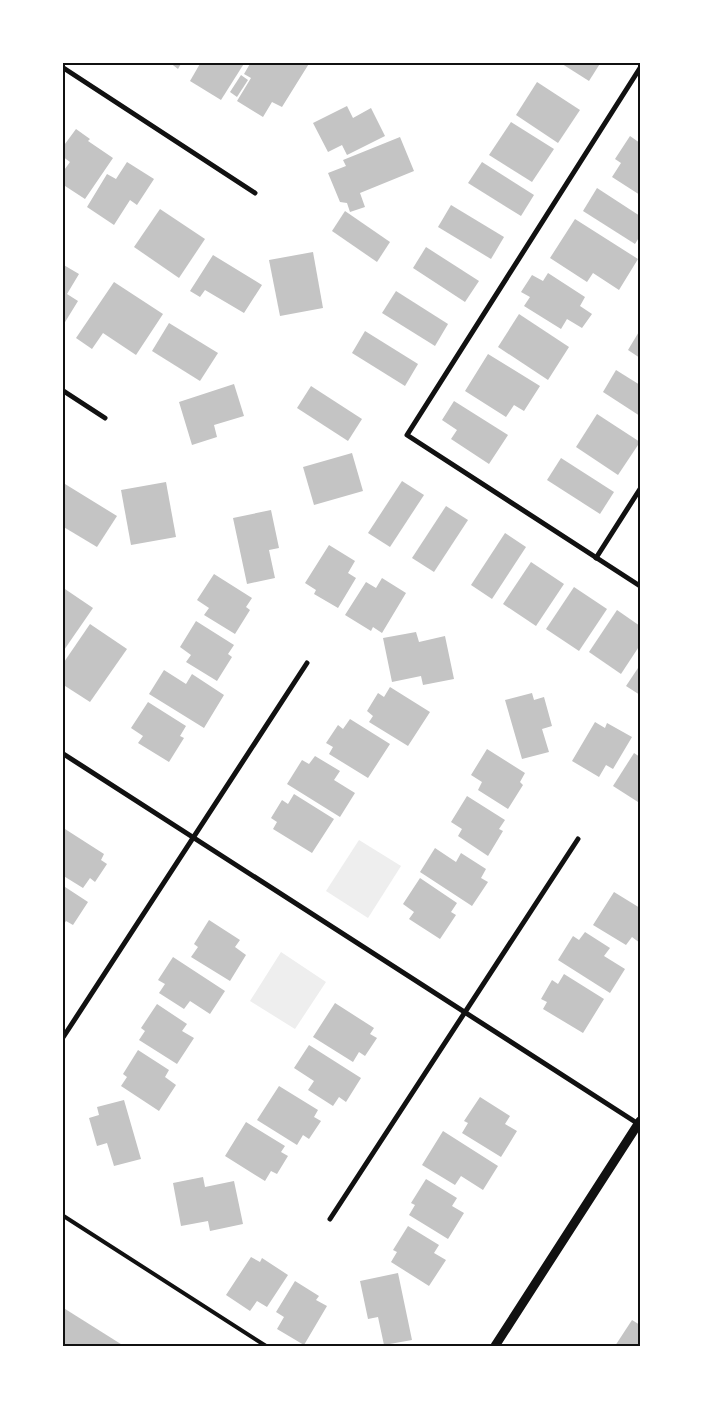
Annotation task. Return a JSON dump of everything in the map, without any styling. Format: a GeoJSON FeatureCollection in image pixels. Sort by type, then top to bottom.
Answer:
{"type":"FeatureCollection","features":[{"type":"Feature","properties":{"kind":"street"},"geometry":{"type":"LineString","coordinates":[[62,67],[255,193]]}},
{"type":"Feature","properties":{"kind":"street"},"geometry":{"type":"LineString","coordinates":[[640,68],[407,435],[640,586]]}},
{"type":"Feature","properties":{"kind":"street"},"geometry":{"type":"LineString","coordinates":[[62,390],[105,418]]}},
{"type":"Feature","properties":{"kind":"street"},"geometry":{"type":"LineString","coordinates":[[596,558],[640,489]]}},
{"type":"Feature","properties":{"kind":"street"},"geometry":{"type":"LineString","coordinates":[[62,1039],[307,663]]}},
{"type":"Feature","properties":{"kind":"street"},"geometry":{"type":"LineString","coordinates":[[62,753],[640,1123],[495,1346]]}},
{"type":"Feature","properties":{"kind":"street"},"geometry":{"type":"LineString","coordinates":[[330,1219],[578,838]]}},
{"type":"Feature","properties":{"kind":"lane"},"geometry":{"type":"LineString","coordinates":[[62,1215],[266,1346]]}},
{"type":"Feature","properties":{"kind":"shaded area"},"geometry":{"type":"Polygon","coordinates":[[[359,840],[401,866],[368,918],[326,891],[359,840]]]}},
{"type":"Feature","properties":{"kind":"shaded area"},"geometry":{"type":"Polygon","coordinates":[[[281,952],[326,982],[295,1029],[250,1001],[281,952]]]}},
{"type":"Feature","properties":{"kind":"building"},"geometry":{"type":"Polygon","coordinates":[[[169,62],[182,62],[178,69],[169,62]]]}},
{"type":"Feature","properties":{"kind":"building"},"geometry":{"type":"Polygon","coordinates":[[[201,62],[245,62],[221,100],[190,81],[201,62]]]}},
{"type":"Feature","properties":{"kind":"building"},"geometry":{"type":"Polygon","coordinates":[[[251,62],[310,62],[282,107],[272,102],[263,117],[237,101],[251,78],[244,74],[251,62]]]}},
{"type":"Feature","properties":{"kind":"building"},"geometry":{"type":"Polygon","coordinates":[[[559,62],[601,62],[589,81],[559,62]]]}},
{"type":"Feature","properties":{"kind":"building"},"geometry":{"type":"Polygon","coordinates":[[[241,75],[248,80],[237,97],[230,92],[241,75]]]}},
{"type":"Feature","properties":{"kind":"building"},"geometry":{"type":"Polygon","coordinates":[[[537,82],[580,110],[558,143],[516,115],[537,82]]]}},
{"type":"Feature","properties":{"kind":"building"},"geometry":{"type":"Polygon","coordinates":[[[347,106],[353,118],[371,108],[385,136],[347,155],[342,145],[328,152],[313,123],[347,106]]]}},
{"type":"Feature","properties":{"kind":"building"},"geometry":{"type":"Polygon","coordinates":[[[511,122],[554,149],[532,182],[489,155],[511,122]]]}},
{"type":"Feature","properties":{"kind":"building"},"geometry":{"type":"Polygon","coordinates":[[[76,129],[90,139],[88,141],[113,158],[85,199],[62,184],[62,173],[70,162],[62,156],[62,148],[76,129]]]}},
{"type":"Feature","properties":{"kind":"building"},"geometry":{"type":"Polygon","coordinates":[[[630,136],[640,143],[640,195],[612,177],[621,163],[615,159],[630,136]]]}},
{"type":"Feature","properties":{"kind":"building"},"geometry":{"type":"Polygon","coordinates":[[[400,137],[414,171],[360,193],[365,207],[350,212],[347,203],[340,202],[328,173],[346,166],[343,160],[400,137]]]}},
{"type":"Feature","properties":{"kind":"building"},"geometry":{"type":"Polygon","coordinates":[[[127,162],[154,179],[137,205],[130,200],[114,225],[87,207],[107,174],[116,179],[127,162]]]}},
{"type":"Feature","properties":{"kind":"building"},"geometry":{"type":"Polygon","coordinates":[[[482,162],[534,195],[521,216],[468,183],[482,162]]]}},
{"type":"Feature","properties":{"kind":"building"},"geometry":{"type":"Polygon","coordinates":[[[597,188],[640,216],[640,236],[635,244],[583,211],[597,188]]]}},
{"type":"Feature","properties":{"kind":"building"},"geometry":{"type":"Polygon","coordinates":[[[451,205],[504,237],[491,259],[438,227],[451,205]]]}},
{"type":"Feature","properties":{"kind":"building"},"geometry":{"type":"Polygon","coordinates":[[[160,209],[205,239],[179,278],[134,247],[160,209]]]}},
{"type":"Feature","properties":{"kind":"building"},"geometry":{"type":"Polygon","coordinates":[[[345,211],[390,242],[377,262],[332,231],[345,211]]]}},
{"type":"Feature","properties":{"kind":"building"},"geometry":{"type":"Polygon","coordinates":[[[575,219],[638,259],[619,290],[593,273],[587,282],[550,258],[575,219]]]}},
{"type":"Feature","properties":{"kind":"building"},"geometry":{"type":"Polygon","coordinates":[[[426,247],[479,281],[465,302],[413,268],[426,247]]]}},
{"type":"Feature","properties":{"kind":"building"},"geometry":{"type":"Polygon","coordinates":[[[313,252],[323,308],[280,316],[269,260],[313,252]]]}},
{"type":"Feature","properties":{"kind":"building"},"geometry":{"type":"Polygon","coordinates":[[[213,255],[262,285],[244,313],[205,290],[200,297],[190,291],[213,255]]]}},
{"type":"Feature","properties":{"kind":"building"},"geometry":{"type":"Polygon","coordinates":[[[62,264],[79,274],[67,294],[78,301],[62,327],[62,264]]]}},
{"type":"Feature","properties":{"kind":"building"},"geometry":{"type":"Polygon","coordinates":[[[548,273],[585,297],[580,306],[592,314],[582,328],[567,319],[561,329],[524,306],[530,297],[521,292],[532,275],[543,281],[548,273]]]}},
{"type":"Feature","properties":{"kind":"building"},"geometry":{"type":"Polygon","coordinates":[[[114,282],[163,314],[136,355],[103,333],[92,349],[76,338],[114,282]]]}},
{"type":"Feature","properties":{"kind":"building"},"geometry":{"type":"Polygon","coordinates":[[[396,291],[448,324],[435,346],[382,313],[396,291]]]}},
{"type":"Feature","properties":{"kind":"building"},"geometry":{"type":"Polygon","coordinates":[[[519,314],[569,347],[548,380],[498,347],[519,314]]]}},
{"type":"Feature","properties":{"kind":"building"},"geometry":{"type":"Polygon","coordinates":[[[169,323],[218,353],[200,381],[152,351],[169,323]]]}},
{"type":"Feature","properties":{"kind":"building"},"geometry":{"type":"Polygon","coordinates":[[[640,330],[640,358],[628,350],[640,330]]]}},
{"type":"Feature","properties":{"kind":"building"},"geometry":{"type":"Polygon","coordinates":[[[365,331],[418,364],[405,386],[352,353],[365,331]]]}},
{"type":"Feature","properties":{"kind":"building"},"geometry":{"type":"Polygon","coordinates":[[[488,354],[540,386],[524,411],[514,405],[506,417],[465,391],[488,354]]]}},
{"type":"Feature","properties":{"kind":"building"},"geometry":{"type":"Polygon","coordinates":[[[616,370],[640,385],[640,416],[603,392],[616,370]]]}},
{"type":"Feature","properties":{"kind":"building"},"geometry":{"type":"Polygon","coordinates":[[[234,384],[244,416],[214,425],[217,437],[192,445],[179,402],[234,384]]]}},
{"type":"Feature","properties":{"kind":"building"},"geometry":{"type":"Polygon","coordinates":[[[311,386],[362,419],[348,441],[297,408],[311,386]]]}},
{"type":"Feature","properties":{"kind":"building"},"geometry":{"type":"Polygon","coordinates":[[[454,401],[508,435],[489,464],[451,439],[457,430],[442,420],[454,401]]]}},
{"type":"Feature","properties":{"kind":"building"},"geometry":{"type":"Polygon","coordinates":[[[597,414],[640,442],[618,475],[576,447],[597,414]]]}},
{"type":"Feature","properties":{"kind":"building"},"geometry":{"type":"Polygon","coordinates":[[[352,453],[363,491],[314,505],[303,467],[352,453]]]}},
{"type":"Feature","properties":{"kind":"building"},"geometry":{"type":"Polygon","coordinates":[[[561,458],[614,492],[600,514],[547,480],[561,458]]]}},
{"type":"Feature","properties":{"kind":"building"},"geometry":{"type":"Polygon","coordinates":[[[402,481],[424,495],[390,547],[368,533],[402,481]]]}},
{"type":"Feature","properties":{"kind":"building"},"geometry":{"type":"Polygon","coordinates":[[[166,482],[176,537],[131,545],[121,490],[166,482]]]}},
{"type":"Feature","properties":{"kind":"building"},"geometry":{"type":"Polygon","coordinates":[[[65,484],[117,516],[97,547],[62,526],[62,487],[65,484]]]}},
{"type":"Feature","properties":{"kind":"building"},"geometry":{"type":"Polygon","coordinates":[[[446,506],[468,520],[434,572],[412,558],[446,506]]]}},
{"type":"Feature","properties":{"kind":"building"},"geometry":{"type":"Polygon","coordinates":[[[271,510],[279,548],[269,550],[275,578],[247,584],[233,518],[271,510]]]}},
{"type":"Feature","properties":{"kind":"building"},"geometry":{"type":"Polygon","coordinates":[[[505,533],[526,547],[492,599],[471,585],[505,533]]]}},
{"type":"Feature","properties":{"kind":"building"},"geometry":{"type":"Polygon","coordinates":[[[329,545],[355,561],[348,573],[356,578],[338,608],[314,594],[316,590],[305,583],[329,545]]]}},
{"type":"Feature","properties":{"kind":"building"},"geometry":{"type":"Polygon","coordinates":[[[531,562],[564,584],[536,626],[503,604],[531,562]]]}},
{"type":"Feature","properties":{"kind":"building"},"geometry":{"type":"Polygon","coordinates":[[[214,574],[252,598],[246,607],[250,610],[235,634],[204,615],[209,608],[197,600],[214,574]]]}},
{"type":"Feature","properties":{"kind":"building"},"geometry":{"type":"Polygon","coordinates":[[[382,578],[406,593],[382,633],[373,627],[371,631],[345,615],[366,582],[376,588],[382,578]]]}},
{"type":"Feature","properties":{"kind":"building"},"geometry":{"type":"Polygon","coordinates":[[[62,587],[93,608],[62,653],[62,587]]]}},
{"type":"Feature","properties":{"kind":"building"},"geometry":{"type":"Polygon","coordinates":[[[574,587],[607,609],[579,651],[546,629],[574,587]]]}},
{"type":"Feature","properties":{"kind":"building"},"geometry":{"type":"Polygon","coordinates":[[[617,610],[640,626],[640,645],[621,674],[589,652],[617,610]]]}},
{"type":"Feature","properties":{"kind":"building"},"geometry":{"type":"Polygon","coordinates":[[[196,621],[234,645],[228,654],[232,657],[217,681],[186,662],[191,655],[180,647],[196,621]]]}},
{"type":"Feature","properties":{"kind":"building"},"geometry":{"type":"Polygon","coordinates":[[[90,624],[127,649],[90,702],[62,684],[62,665],[90,624]]]}},
{"type":"Feature","properties":{"kind":"building"},"geometry":{"type":"Polygon","coordinates":[[[416,632],[419,642],[445,636],[454,679],[423,685],[421,676],[392,682],[383,638],[416,632]]]}},
{"type":"Feature","properties":{"kind":"building"},"geometry":{"type":"Polygon","coordinates":[[[640,665],[640,695],[626,686],[640,665]]]}},
{"type":"Feature","properties":{"kind":"building"},"geometry":{"type":"Polygon","coordinates":[[[164,670],[186,684],[192,674],[224,695],[204,728],[149,694],[164,670]]]}},
{"type":"Feature","properties":{"kind":"building"},"geometry":{"type":"Polygon","coordinates":[[[390,687],[430,712],[408,746],[369,722],[373,716],[367,711],[378,693],[384,697],[390,687]]]}},
{"type":"Feature","properties":{"kind":"building"},"geometry":{"type":"Polygon","coordinates":[[[532,693],[534,700],[544,697],[552,726],[542,729],[549,752],[522,759],[505,700],[532,693]]]}},
{"type":"Feature","properties":{"kind":"building"},"geometry":{"type":"Polygon","coordinates":[[[148,702],[186,726],[180,736],[184,738],[169,762],[138,743],[143,736],[131,728],[148,702]]]}},
{"type":"Feature","properties":{"kind":"building"},"geometry":{"type":"Polygon","coordinates":[[[350,719],[390,744],[368,778],[329,754],[333,747],[326,743],[338,725],[343,729],[350,719]]]}},
{"type":"Feature","properties":{"kind":"building"},"geometry":{"type":"Polygon","coordinates":[[[595,722],[605,728],[607,723],[632,737],[613,769],[606,765],[599,777],[572,761],[595,722]]]}},
{"type":"Feature","properties":{"kind":"building"},"geometry":{"type":"Polygon","coordinates":[[[487,749],[525,773],[520,782],[523,785],[508,809],[478,790],[482,782],[471,775],[487,749]]]}},
{"type":"Feature","properties":{"kind":"building"},"geometry":{"type":"Polygon","coordinates":[[[634,753],[640,757],[640,799],[638,802],[613,786],[634,753]]]}},
{"type":"Feature","properties":{"kind":"building"},"geometry":{"type":"Polygon","coordinates":[[[315,756],[340,771],[334,780],[355,793],[340,817],[287,784],[302,760],[309,764],[315,756]]]}},
{"type":"Feature","properties":{"kind":"building"},"geometry":{"type":"Polygon","coordinates":[[[294,794],[334,819],[312,853],[273,829],[277,822],[271,818],[282,800],[288,804],[294,794]]]}},
{"type":"Feature","properties":{"kind":"building"},"geometry":{"type":"Polygon","coordinates":[[[467,796],[505,820],[499,829],[503,831],[488,856],[458,836],[462,829],[451,822],[467,796]]]}},
{"type":"Feature","properties":{"kind":"building"},"geometry":{"type":"Polygon","coordinates":[[[65,829],[104,854],[101,860],[107,864],[95,882],[90,878],[83,888],[62,875],[62,833],[65,829]]]}},
{"type":"Feature","properties":{"kind":"building"},"geometry":{"type":"Polygon","coordinates":[[[435,848],[456,862],[461,853],[486,869],[481,878],[488,882],[472,906],[420,872],[435,848]]]}},
{"type":"Feature","properties":{"kind":"building"},"geometry":{"type":"Polygon","coordinates":[[[420,878],[457,903],[451,912],[456,915],[440,939],[409,919],[414,912],[403,904],[420,878]]]}},
{"type":"Feature","properties":{"kind":"building"},"geometry":{"type":"Polygon","coordinates":[[[62,885],[88,902],[73,925],[66,921],[62,927],[62,885]]]}},
{"type":"Feature","properties":{"kind":"building"},"geometry":{"type":"Polygon","coordinates":[[[614,892],[640,908],[640,943],[632,937],[626,945],[593,925],[614,892]]]}},
{"type":"Feature","properties":{"kind":"building"},"geometry":{"type":"Polygon","coordinates":[[[209,920],[240,940],[235,947],[246,955],[230,981],[191,957],[198,947],[194,944],[209,920]]]}},
{"type":"Feature","properties":{"kind":"building"},"geometry":{"type":"Polygon","coordinates":[[[585,932],[610,948],[604,956],[625,969],[610,993],[558,960],[573,936],[579,940],[585,932]]]}},
{"type":"Feature","properties":{"kind":"building"},"geometry":{"type":"Polygon","coordinates":[[[173,957],[225,991],[210,1014],[190,1001],[184,1009],[159,993],[165,984],[158,980],[173,957]]]}},
{"type":"Feature","properties":{"kind":"building"},"geometry":{"type":"Polygon","coordinates":[[[564,974],[604,999],[583,1033],[543,1009],[547,1002],[541,999],[552,980],[558,984],[564,974]]]}},
{"type":"Feature","properties":{"kind":"building"},"geometry":{"type":"Polygon","coordinates":[[[335,1003],[374,1028],[370,1034],[377,1038],[365,1056],[359,1052],[353,1062],[313,1037],[335,1003]]]}},
{"type":"Feature","properties":{"kind":"building"},"geometry":{"type":"Polygon","coordinates":[[[157,1004],[187,1024],[182,1031],[194,1038],[177,1064],[139,1040],[145,1031],[141,1028],[157,1004]]]}},
{"type":"Feature","properties":{"kind":"building"},"geometry":{"type":"Polygon","coordinates":[[[309,1045],[361,1078],[346,1102],[339,1097],[333,1106],[308,1090],[314,1081],[294,1068],[309,1045]]]}},
{"type":"Feature","properties":{"kind":"building"},"geometry":{"type":"Polygon","coordinates":[[[138,1050],[169,1070],[165,1077],[176,1085],[159,1111],[121,1086],[127,1077],[123,1074],[138,1050]]]}},
{"type":"Feature","properties":{"kind":"building"},"geometry":{"type":"Polygon","coordinates":[[[279,1086],[318,1110],[314,1117],[321,1121],[309,1139],[303,1135],[297,1145],[257,1120],[279,1086]]]}},
{"type":"Feature","properties":{"kind":"building"},"geometry":{"type":"Polygon","coordinates":[[[480,1097],[510,1116],[505,1124],[517,1131],[501,1157],[462,1133],[468,1123],[464,1121],[480,1097]]]}},
{"type":"Feature","properties":{"kind":"building"},"geometry":{"type":"Polygon","coordinates":[[[124,1100],[141,1159],[114,1166],[107,1143],[97,1146],[89,1118],[99,1115],[97,1107],[124,1100]]]}},
{"type":"Feature","properties":{"kind":"building"},"geometry":{"type":"Polygon","coordinates":[[[246,1122],[285,1146],[281,1152],[288,1156],[277,1174],[271,1171],[265,1181],[225,1156],[246,1122]]]}},
{"type":"Feature","properties":{"kind":"building"},"geometry":{"type":"Polygon","coordinates":[[[443,1131],[498,1166],[483,1190],[461,1176],[455,1185],[422,1165],[443,1131]]]}},
{"type":"Feature","properties":{"kind":"building"},"geometry":{"type":"Polygon","coordinates":[[[203,1177],[205,1187],[234,1181],[243,1224],[210,1231],[208,1221],[181,1226],[173,1183],[203,1177]]]}},
{"type":"Feature","properties":{"kind":"building"},"geometry":{"type":"Polygon","coordinates":[[[426,1179],[457,1198],[452,1206],[464,1213],[448,1239],[409,1215],[415,1205],[411,1203],[426,1179]]]}},
{"type":"Feature","properties":{"kind":"building"},"geometry":{"type":"Polygon","coordinates":[[[408,1226],[439,1245],[434,1253],[446,1260],[429,1286],[391,1262],[397,1252],[393,1250],[408,1226]]]}},
{"type":"Feature","properties":{"kind":"building"},"geometry":{"type":"Polygon","coordinates":[[[251,1257],[260,1262],[262,1258],[288,1275],[267,1307],[257,1301],[250,1311],[226,1295],[251,1257]]]}},
{"type":"Feature","properties":{"kind":"building"},"geometry":{"type":"Polygon","coordinates":[[[398,1273],[412,1340],[384,1345],[378,1317],[368,1319],[360,1281],[398,1273]]]}},
{"type":"Feature","properties":{"kind":"building"},"geometry":{"type":"Polygon","coordinates":[[[295,1281],[319,1296],[316,1300],[327,1306],[304,1345],[277,1329],[284,1317],[276,1312],[295,1281]]]}},
{"type":"Feature","properties":{"kind":"building"},"geometry":{"type":"Polygon","coordinates":[[[62,1307],[124,1346],[62,1346],[62,1307]]]}},
{"type":"Feature","properties":{"kind":"building"},"geometry":{"type":"Polygon","coordinates":[[[632,1320],[640,1325],[640,1346],[615,1346],[632,1320]]]}}]}
